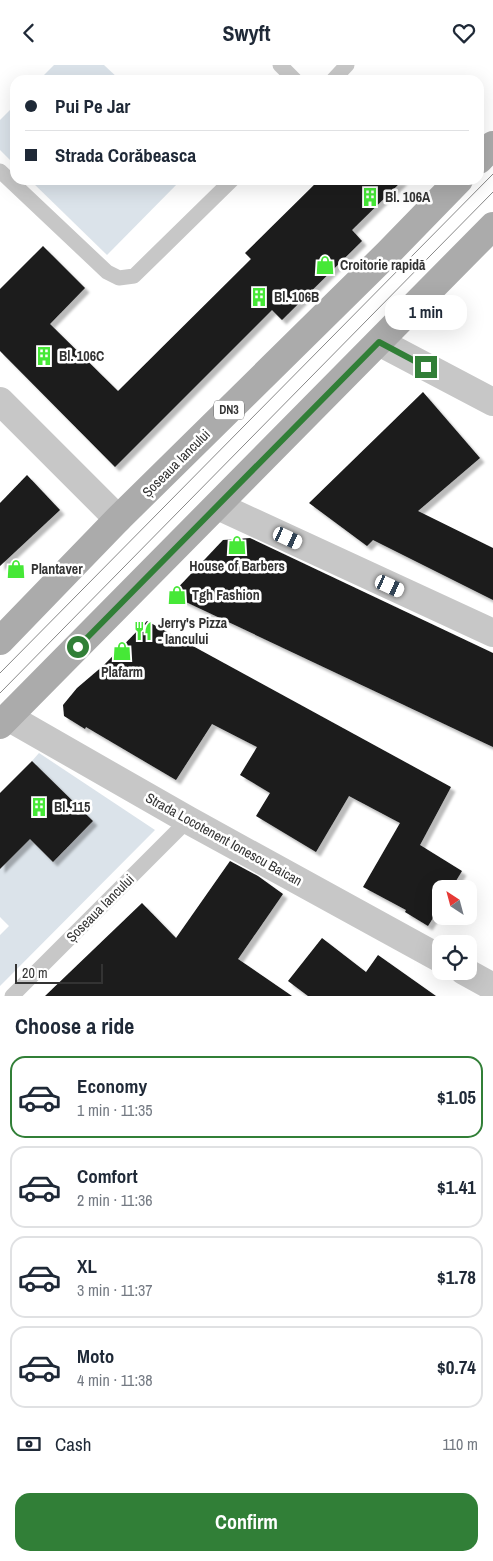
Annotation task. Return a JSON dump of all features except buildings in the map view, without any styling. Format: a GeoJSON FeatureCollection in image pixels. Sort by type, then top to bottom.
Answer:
{"type":"FeatureCollection","features":[{"type":"Feature","properties":{"kind":"main road"},"geometry":{"type":"LineString","coordinates":[[484,155],[493,145]]}},
{"type":"Feature","properties":{"kind":"main road","name":"Șoseaua Iancului"},"geometry":{"type":"LineString","coordinates":[[0,641],[118,519],[381,260],[454,185]]}},
{"type":"Feature","properties":{"kind":"main road"},"geometry":{"type":"LineString","coordinates":[[4,721],[493,226]]}},
{"type":"Feature","properties":{"kind":"street"},"geometry":{"type":"LineString","coordinates":[[379,342],[493,402]]}},
{"type":"Feature","properties":{"kind":"street"},"geometry":{"type":"LineString","coordinates":[[0,401],[118,519]]}},
{"type":"Feature","properties":{"kind":"street"},"geometry":{"type":"LineString","coordinates":[[218,506],[493,633]]}},
{"type":"Feature","properties":{"kind":"street","name":"Strada Locotenent Ionescu Baican"},"geometry":{"type":"LineString","coordinates":[[4,721],[432,954]]}},
{"type":"Feature","properties":{"kind":"street"},"geometry":{"type":"LineString","coordinates":[[477,978],[493,987]]}},
{"type":"Feature","properties":{"kind":"lane"},"geometry":{"type":"LineString","coordinates":[[280,65],[290,75]]}},
{"type":"Feature","properties":{"kind":"lane"},"geometry":{"type":"LineString","coordinates":[[338,75],[348,65]]}},
{"type":"Feature","properties":{"kind":"lane"},"geometry":{"type":"LineString","coordinates":[[0,171],[10,180]]}},
{"type":"Feature","properties":{"kind":"lane"},"geometry":{"type":"LineString","coordinates":[[15,185],[107,272],[119,278],[134,276],[227,185]]}},
{"type":"Feature","properties":{"kind":"lane","name":"Șoseaua Iancului"},"geometry":{"type":"LineString","coordinates":[[12,996],[188,820]]}},
{"type":"Feature","properties":{"kind":"shaded area"},"geometry":{"type":"Polygon","coordinates":[[[54,65],[104,65],[115,75],[44,75],[54,65]]]}},
{"type":"Feature","properties":{"kind":"shaded area"},"geometry":{"type":"Polygon","coordinates":[[[10,110],[10,160],[0,150],[0,120],[10,110]]]}},
{"type":"Feature","properties":{"kind":"shaded area"},"geometry":{"type":"Polygon","coordinates":[[[35,185],[176,185],[107,255],[35,185]]]}},
{"type":"Feature","properties":{"kind":"shaded area"},"geometry":{"type":"Polygon","coordinates":[[[39,753],[155,830],[0,986],[0,935],[9,926],[0,917],[0,869],[30,839],[53,862],[93,821],[32,761],[39,753]]]}},
{"type":"Feature","properties":{"kind":"tram line"},"geometry":{"type":"LineString","coordinates":[[484,183],[493,174]]}},
{"type":"Feature","properties":{"kind":"tram line"},"geometry":{"type":"LineString","coordinates":[[0,673],[482,185]]}},
{"type":"Feature","properties":{"kind":"tram line"},"geometry":{"type":"LineString","coordinates":[[0,693],[493,192]]}},
{"type":"Feature","properties":{"kind":"place","name":"Bl. 106A"},"geometry":{"type":"Point","coordinates":[370,197]}},
{"type":"Feature","properties":{"kind":"place","name":"Croitorie rapidă"},"geometry":{"type":"Point","coordinates":[325,265]}},
{"type":"Feature","properties":{"kind":"place","name":"Bl. 106B"},"geometry":{"type":"Point","coordinates":[259,297]}},
{"type":"Feature","properties":{"kind":"place","name":"Bl. 106C"},"geometry":{"type":"Point","coordinates":[44,356]}},
{"type":"Feature","properties":{"kind":"place","name":"House of Barbers"},"geometry":{"type":"Point","coordinates":[237,545]}},
{"type":"Feature","properties":{"kind":"place","name":"Plantaver"},"geometry":{"type":"Point","coordinates":[16,569]}},
{"type":"Feature","properties":{"kind":"place","name":"Tgh Fashion"},"geometry":{"type":"Point","coordinates":[177,595]}},
{"type":"Feature","properties":{"kind":"place","name":"Jerry's Pizza - Iancului"},"geometry":{"type":"Point","coordinates":[143,631]}},
{"type":"Feature","properties":{"kind":"place","name":"Plafarm"},"geometry":{"type":"Point","coordinates":[122,651]}},
{"type":"Feature","properties":{"kind":"place","name":"Bl. 115"},"geometry":{"type":"Point","coordinates":[39,807]}},
{"type":"Feature","properties":{"kind":"route"},"geometry":{"type":"LineString","coordinates":[[78,647],[379,342],[426,367]]}}]}
